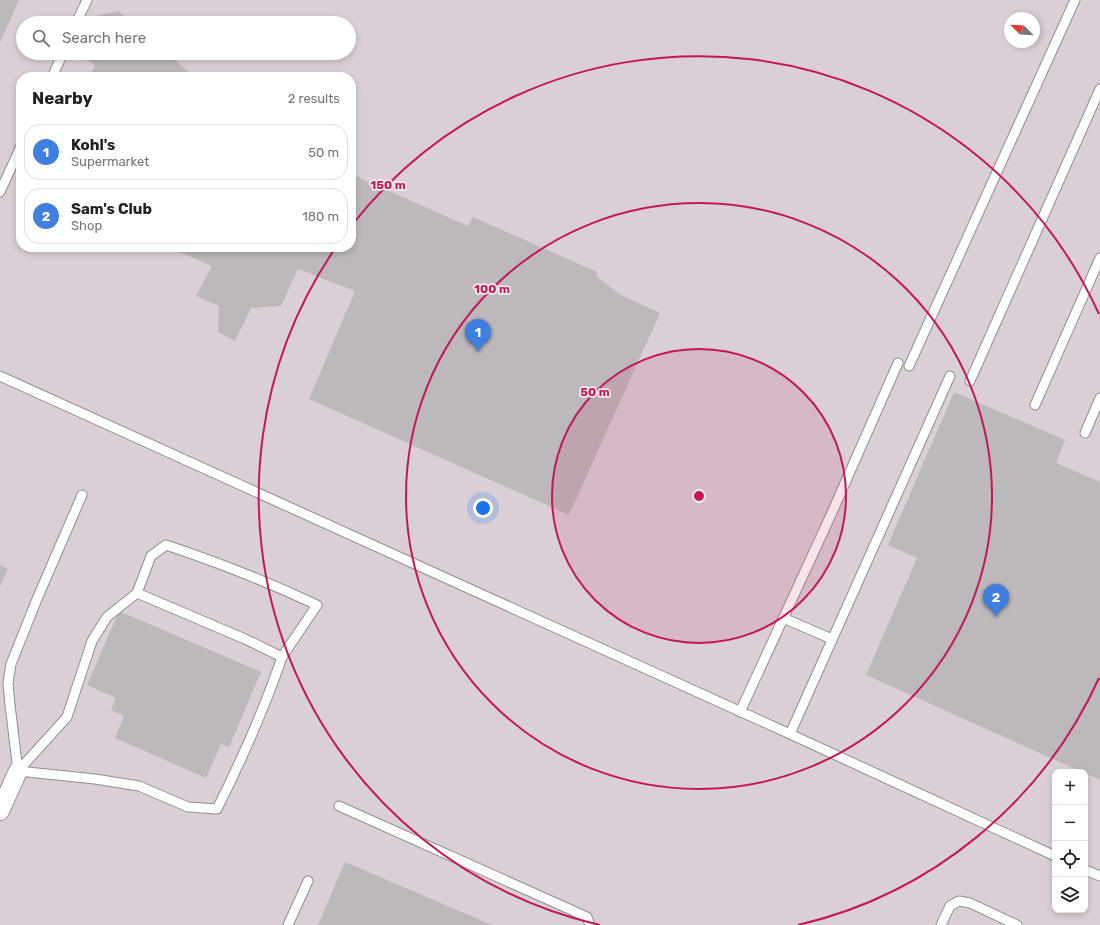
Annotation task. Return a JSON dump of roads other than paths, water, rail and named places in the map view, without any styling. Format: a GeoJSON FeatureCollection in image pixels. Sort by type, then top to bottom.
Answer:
{"type":"FeatureCollection","features":[{"type":"Feature","properties":{"kind":"street"},"geometry":{"type":"LineString","coordinates":[[0,811],[18,771]]}},
{"type":"Feature","properties":{"kind":"lane"},"geometry":{"type":"LineString","coordinates":[[79,16],[87,0]]}},
{"type":"Feature","properties":{"kind":"lane"},"geometry":{"type":"LineString","coordinates":[[909,366],[1075,0]]}},
{"type":"Feature","properties":{"kind":"lane"},"geometry":{"type":"LineString","coordinates":[[54,72],[60,60]]}},
{"type":"Feature","properties":{"kind":"lane"},"geometry":{"type":"LineString","coordinates":[[970,381],[1100,90]]}},
{"type":"Feature","properties":{"kind":"lane"},"geometry":{"type":"LineString","coordinates":[[0,192],[16,157]]}},
{"type":"Feature","properties":{"kind":"lane"},"geometry":{"type":"LineString","coordinates":[[1035,405],[1100,258]]}},
{"type":"Feature","properties":{"kind":"lane"},"geometry":{"type":"LineString","coordinates":[[740,712],[830,517],[898,364]]}},
{"type":"Feature","properties":{"kind":"lane"},"geometry":{"type":"LineString","coordinates":[[0,376],[790,734],[1052,855]]}},
{"type":"Feature","properties":{"kind":"lane"},"geometry":{"type":"LineString","coordinates":[[790,734],[950,376]]}},
{"type":"Feature","properties":{"kind":"lane"},"geometry":{"type":"LineString","coordinates":[[1085,433],[1100,398]]}},
{"type":"Feature","properties":{"kind":"lane"},"geometry":{"type":"LineString","coordinates":[[18,771],[8,683],[11,664],[37,599],[82,495]]}},
{"type":"Feature","properties":{"kind":"lane"},"geometry":{"type":"LineString","coordinates":[[166,545],[209,560],[317,604],[282,657],[270,693],[239,766],[216,809],[188,807],[139,786],[95,779],[18,771],[67,717],[92,641],[107,617],[137,593],[151,556],[166,545]]}},
{"type":"Feature","properties":{"kind":"lane"},"geometry":{"type":"LineString","coordinates":[[137,593],[245,639],[282,657]]}},
{"type":"Feature","properties":{"kind":"lane"},"geometry":{"type":"LineString","coordinates":[[783,618],[832,639]]}},
{"type":"Feature","properties":{"kind":"lane"},"geometry":{"type":"LineString","coordinates":[[340,806],[587,917],[590,925]]}},
{"type":"Feature","properties":{"kind":"lane"},"geometry":{"type":"LineString","coordinates":[[1088,871],[1100,876]]}},
{"type":"Feature","properties":{"kind":"lane"},"geometry":{"type":"LineString","coordinates":[[288,925],[308,881]]}},
{"type":"Feature","properties":{"kind":"lane"},"geometry":{"type":"LineString","coordinates":[[941,925],[950,906],[959,901],[970,903],[1017,925]]}},
{"type":"Feature","properties":{"kind":"place","name":"Kohl's"},"geometry":{"type":"Point","coordinates":[478,352]}},
{"type":"Feature","properties":{"kind":"place","name":"Sam's Club"},"geometry":{"type":"Point","coordinates":[996,617]}}]}
